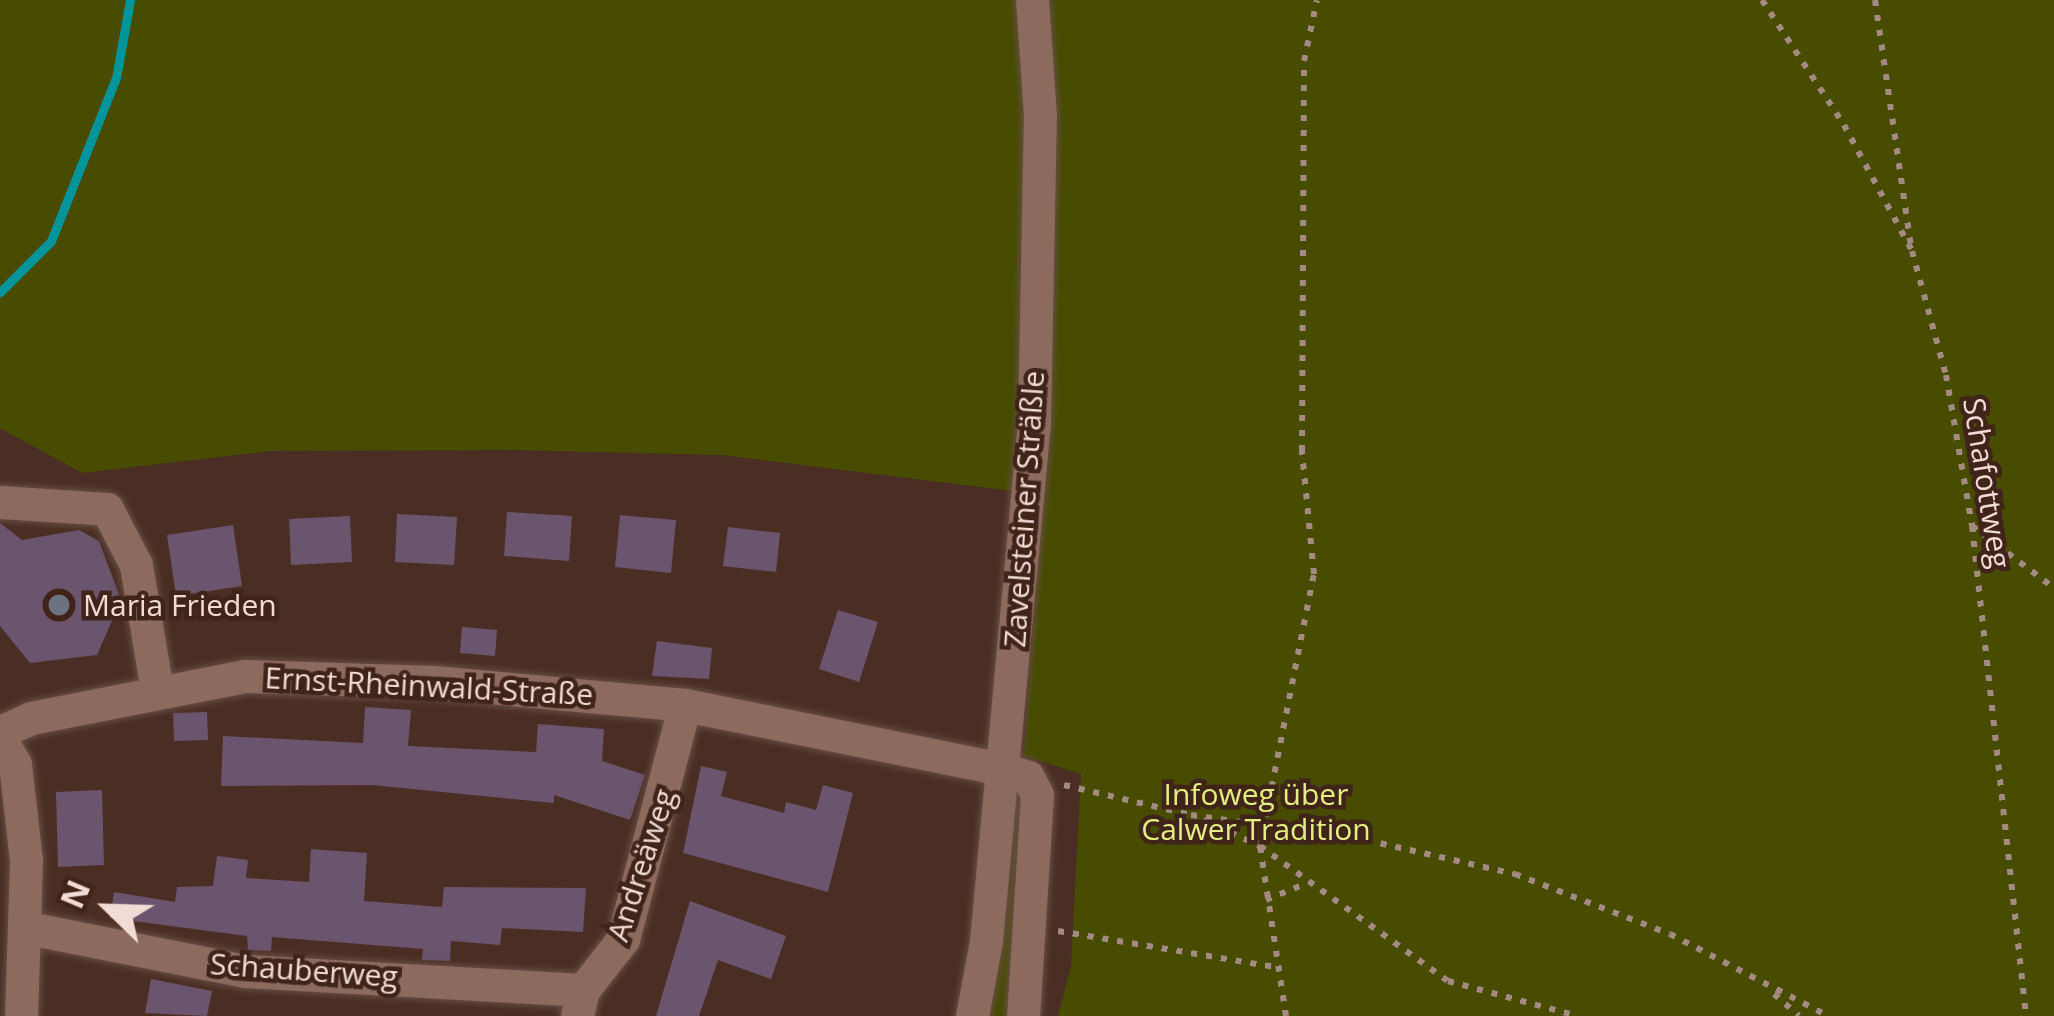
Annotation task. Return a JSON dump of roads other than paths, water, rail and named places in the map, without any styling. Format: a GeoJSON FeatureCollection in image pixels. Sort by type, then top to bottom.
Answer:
{"type":"FeatureCollection","features":[{"type":"Feature","properties":{"kind":"street","name":"Zavelsteiner Sträßle"},"geometry":{"type":"LineString","coordinates":[[972,1016],[1015,773],[1034,422],[1040,116],[1032,0]]}},
{"type":"Feature","properties":{"kind":"street"},"geometry":{"type":"LineString","coordinates":[[0,502],[107,509],[136,565],[157,690]]}},
{"type":"Feature","properties":{"kind":"street","name":"Ernst-Rheinwald-Straße"},"geometry":{"type":"LineString","coordinates":[[0,736],[157,690],[245,676],[411,681],[548,686],[685,705],[1015,773]]}},
{"type":"Feature","properties":{"kind":"street","name":"Andreäweg"},"geometry":{"type":"LineString","coordinates":[[580,1003],[623,939],[685,705]]}},
{"type":"Feature","properties":{"kind":"street"},"geometry":{"type":"LineString","coordinates":[[0,736],[15,764],[28,928],[21,1016]]}},
{"type":"Feature","properties":{"kind":"street"},"geometry":{"type":"LineString","coordinates":[[1015,773],[1037,795],[1022,1016]]}},
{"type":"Feature","properties":{"kind":"street","name":"Schauberweg"},"geometry":{"type":"LineString","coordinates":[[28,928],[245,971],[580,1003]]}},
{"type":"Feature","properties":{"kind":"waterway"},"geometry":{"type":"LineString","coordinates":[[0,292],[51,241],[116,78],[130,0]]}},
{"type":"Feature","properties":{"kind":"place","name":"Maria Frieden"},"geometry":{"type":"Point","coordinates":[59,605]}},
{"type":"Feature","properties":{"kind":"park label","name":"Infoweg über Calwer Tradition"},"geometry":{"type":"Point","coordinates":[1256,811]}}]}
